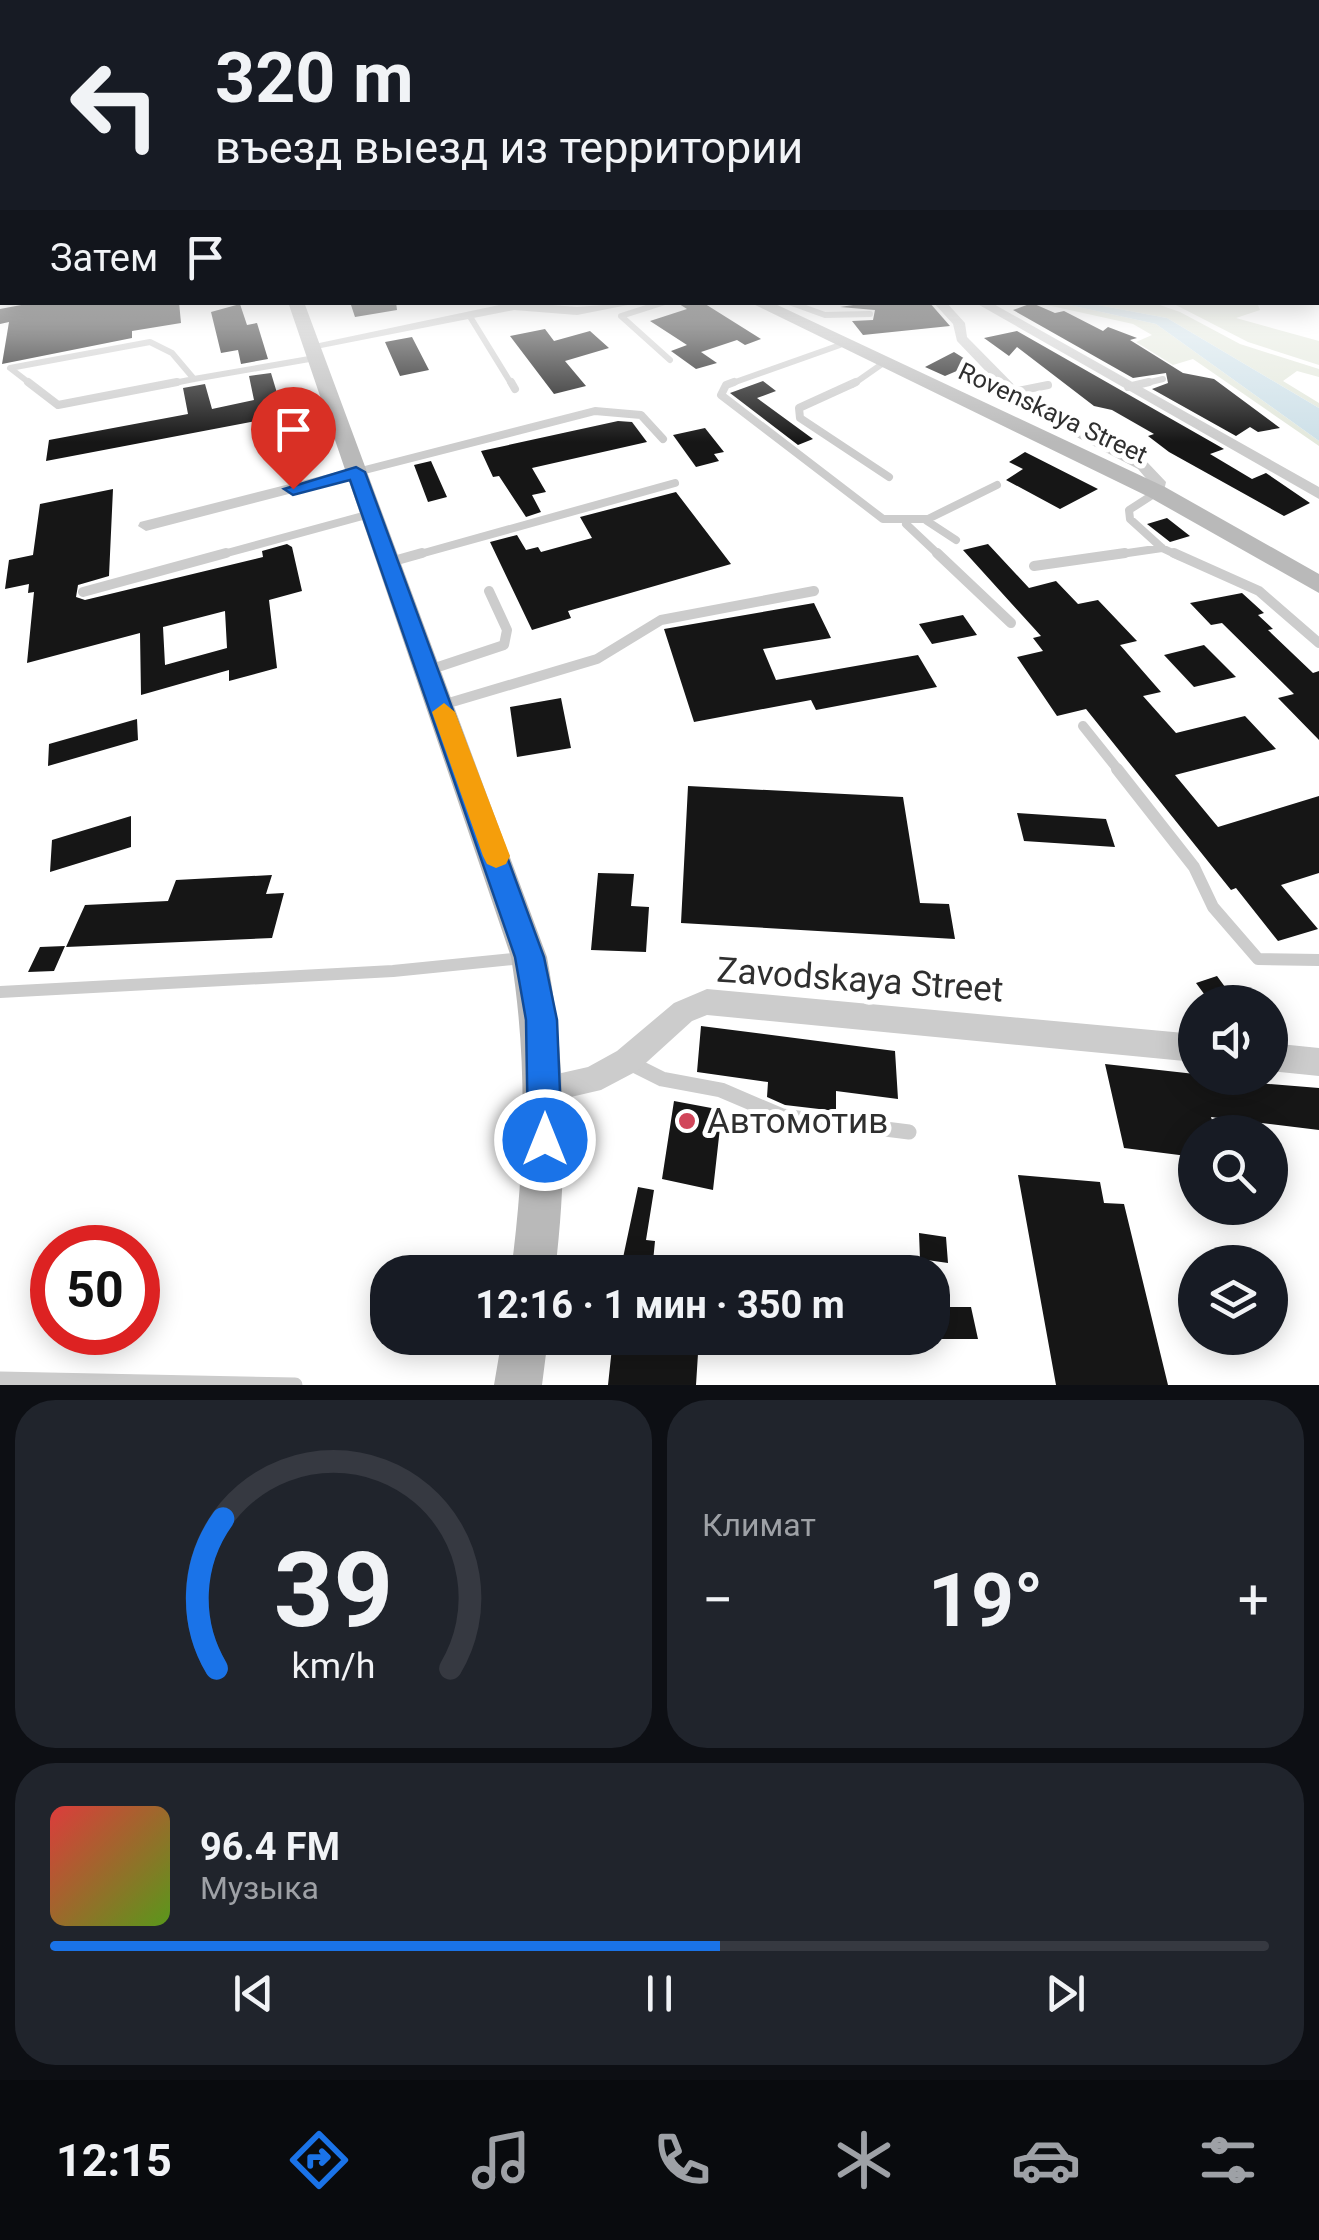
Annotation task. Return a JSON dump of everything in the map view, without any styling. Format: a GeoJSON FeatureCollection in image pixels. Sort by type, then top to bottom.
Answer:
{"type":"FeatureCollection","features":[{"type":"Feature","properties":{"kind":"main road"},"geometry":{"type":"LineString","coordinates":[[300,313],[529,957],[542,1020],[545,1089],[535,1255]]}},
{"type":"Feature","properties":{"kind":"main road","name":"Rovenskaya Street"},"geometry":{"type":"LineString","coordinates":[[778,313],[1156,492],[1319,585]]}},
{"type":"Feature","properties":{"kind":"main road"},"geometry":{"type":"LineString","coordinates":[[518,1385],[522,1355]]}},
{"type":"Feature","properties":{"kind":"street"},"geometry":{"type":"LineString","coordinates":[[313,352],[477,313]]}},
{"type":"Feature","properties":{"kind":"street"},"geometry":{"type":"LineString","coordinates":[[949,313],[959,323],[960,338],[1013,392],[1044,418],[1143,466],[1158,482],[1156,492]]}},
{"type":"Feature","properties":{"kind":"street"},"geometry":{"type":"LineString","coordinates":[[999,313],[1319,494]]}},
{"type":"Feature","properties":{"kind":"street"},"geometry":{"type":"LineString","coordinates":[[146,526],[356,472]]}},
{"type":"Feature","properties":{"kind":"street","name":"Zavodskaya Street"},"geometry":{"type":"LineString","coordinates":[[545,1089],[591,1080],[627,1061],[683,1012],[707,1002],[1178,1046]]}},
{"type":"Feature","properties":{"kind":"street"},"geometry":{"type":"LineString","coordinates":[[1288,1058],[1319,1062]]}},
{"type":"Feature","properties":{"kind":"lane"},"geometry":{"type":"LineString","coordinates":[[632,313],[622,316],[622,321],[670,360]]}},
{"type":"Feature","properties":{"kind":"lane"},"geometry":{"type":"LineString","coordinates":[[814,313],[870,314]]}},
{"type":"Feature","properties":{"kind":"lane"},"geometry":{"type":"LineString","coordinates":[[469,314],[515,390]]}},
{"type":"Feature","properties":{"kind":"lane"},"geometry":{"type":"LineString","coordinates":[[194,379],[172,353],[150,342],[10,368],[58,405],[194,379],[313,352]]}},
{"type":"Feature","properties":{"kind":"lane"},"geometry":{"type":"LineString","coordinates":[[840,345],[726,385],[721,395],[882,520],[906,524],[928,520],[997,485]]}},
{"type":"Feature","properties":{"kind":"lane"},"geometry":{"type":"LineString","coordinates":[[882,364],[852,386],[799,408],[800,418],[889,477]]}},
{"type":"Feature","properties":{"kind":"lane"},"geometry":{"type":"LineString","coordinates":[[1128,386],[1163,379]]}},
{"type":"Feature","properties":{"kind":"lane"},"geometry":{"type":"LineString","coordinates":[[1013,392],[1048,384]]}},
{"type":"Feature","properties":{"kind":"lane"},"geometry":{"type":"LineString","coordinates":[[356,472],[596,411],[641,415],[664,438]]}},
{"type":"Feature","properties":{"kind":"lane"},"geometry":{"type":"LineString","coordinates":[[389,562],[675,484]]}},
{"type":"Feature","properties":{"kind":"lane"},"geometry":{"type":"LineString","coordinates":[[1156,492],[1128,515],[1162,548],[1259,591],[1319,643]]}},
{"type":"Feature","properties":{"kind":"lane"},"geometry":{"type":"LineString","coordinates":[[84,592],[371,514]]}},
{"type":"Feature","properties":{"kind":"lane"},"geometry":{"type":"LineString","coordinates":[[928,520],[956,540]]}},
{"type":"Feature","properties":{"kind":"lane"},"geometry":{"type":"LineString","coordinates":[[906,524],[1011,623]]}},
{"type":"Feature","properties":{"kind":"lane"},"geometry":{"type":"LineString","coordinates":[[1034,566],[1162,548]]}},
{"type":"Feature","properties":{"kind":"lane"},"geometry":{"type":"LineString","coordinates":[[428,671],[504,644],[507,630],[490,591]]}},
{"type":"Feature","properties":{"kind":"lane"},"geometry":{"type":"LineString","coordinates":[[441,705],[596,659],[622,648],[661,620],[814,591]]}},
{"type":"Feature","properties":{"kind":"lane"},"geometry":{"type":"LineString","coordinates":[[1083,726],[1194,867],[1214,907],[1258,959],[1319,960]]}},
{"type":"Feature","properties":{"kind":"lane"},"geometry":{"type":"LineString","coordinates":[[0,992],[393,971],[529,957]]}},
{"type":"Feature","properties":{"kind":"lane"},"geometry":{"type":"LineString","coordinates":[[627,1061],[662,1080],[721,1090],[782,1116],[908,1132]]}},
{"type":"Feature","properties":{"kind":"lane"},"geometry":{"type":"LineString","coordinates":[[0,1378],[295,1385]]}},
{"type":"Feature","properties":{"kind":"shaded area"},"geometry":{"type":"Polygon","coordinates":[[[1082,313],[1104,313],[1156,324],[1319,441],[1319,446],[1193,359],[1173,365],[1136,342],[1152,335],[1133,324],[1082,313]]]}},
{"type":"Feature","properties":{"kind":"shaded area"},"geometry":{"type":"Polygon","coordinates":[[[1104,313],[1167,318],[1319,408],[1319,441],[1156,324],[1104,313]]]}},
{"type":"Feature","properties":{"kind":"shaded area"},"geometry":{"type":"Polygon","coordinates":[[[1138,313],[1181,313],[1240,344],[1319,369],[1319,377],[1297,371],[1283,381],[1319,403],[1319,408],[1167,318],[1138,313]]]}},
{"type":"Feature","properties":{"kind":"shaded area"},"geometry":{"type":"Polygon","coordinates":[[[1191,313],[1252,313],[1236,318],[1319,341],[1319,365],[1248,342],[1191,313]]]}},
{"type":"Feature","properties":{"kind":"building"},"geometry":{"type":"Polygon","coordinates":[[[0,313],[180,313],[181,323],[132,331],[132,338],[2,364],[9,322],[0,324],[0,313]]]}},
{"type":"Feature","properties":{"kind":"building"},"geometry":{"type":"Polygon","coordinates":[[[211,313],[243,313],[247,325],[257,323],[268,359],[241,364],[238,350],[221,353],[211,313]]]}},
{"type":"Feature","properties":{"kind":"building"},"geometry":{"type":"Polygon","coordinates":[[[676,313],[719,313],[761,339],[745,345],[737,340],[701,352],[717,363],[696,369],[671,351],[687,345],[650,321],[676,313]]]}},
{"type":"Feature","properties":{"kind":"building"},"geometry":{"type":"Polygon","coordinates":[[[874,313],[938,313],[950,326],[863,335],[852,321],[873,320],[874,313]]]}},
{"type":"Feature","properties":{"kind":"building"},"geometry":{"type":"Polygon","coordinates":[[[1018,313],[1067,313],[1103,331],[1108,327],[1137,338],[1130,340],[1183,373],[1214,379],[1280,428],[1258,432],[1250,427],[1236,436],[1152,389],[1168,383],[1166,373],[1133,378],[1018,313]]]}},
{"type":"Feature","properties":{"kind":"building"},"geometry":{"type":"Polygon","coordinates":[[[545,329],[554,341],[590,331],[609,348],[565,361],[586,386],[554,394],[510,336],[545,329]]]}},
{"type":"Feature","properties":{"kind":"building"},"geometry":{"type":"Polygon","coordinates":[[[1017,331],[1224,449],[1210,454],[1252,479],[1266,473],[1310,503],[1284,516],[1169,452],[1148,436],[1154,434],[1112,410],[1094,406],[1017,347],[1009,356],[984,338],[1017,331]]]}},
{"type":"Feature","properties":{"kind":"building"},"geometry":{"type":"Polygon","coordinates":[[[412,337],[429,370],[400,376],[385,342],[412,337]]]}},
{"type":"Feature","properties":{"kind":"building"},"geometry":{"type":"Polygon","coordinates":[[[954,352],[973,364],[945,376],[925,367],[954,352]]]}},
{"type":"Feature","properties":{"kind":"building"},"geometry":{"type":"Polygon","coordinates":[[[271,373],[289,433],[272,437],[267,419],[46,461],[49,440],[188,414],[183,388],[205,384],[212,409],[254,400],[249,376],[271,373]]]}},
{"type":"Feature","properties":{"kind":"building"},"geometry":{"type":"Polygon","coordinates":[[[763,381],[776,391],[757,398],[813,439],[798,445],[730,393],[763,381]]]}},
{"type":"Feature","properties":{"kind":"building"},"geometry":{"type":"Polygon","coordinates":[[[618,421],[632,422],[647,442],[532,468],[546,492],[532,495],[541,512],[526,517],[499,476],[493,477],[481,451],[618,421]]]}},
{"type":"Feature","properties":{"kind":"building"},"geometry":{"type":"Polygon","coordinates":[[[705,428],[724,452],[714,454],[719,461],[696,467],[673,435],[705,428]]]}},
{"type":"Feature","properties":{"kind":"building"},"geometry":{"type":"Polygon","coordinates":[[[1025,452],[1098,489],[1060,509],[1006,480],[1023,469],[1009,462],[1025,452]]]}},
{"type":"Feature","properties":{"kind":"building"},"geometry":{"type":"Polygon","coordinates":[[[431,461],[447,497],[428,502],[414,465],[431,461]]]}},
{"type":"Feature","properties":{"kind":"building"},"geometry":{"type":"Polygon","coordinates":[[[113,489],[109,576],[78,585],[76,597],[85,600],[263,557],[262,551],[287,544],[292,547],[302,591],[269,600],[277,668],[229,681],[229,670],[141,695],[140,633],[27,663],[34,592],[28,593],[29,584],[5,589],[9,560],[33,555],[40,504],[113,489]],[[225,611],[163,627],[165,665],[227,648],[225,611]]]}},
{"type":"Feature","properties":{"kind":"building"},"geometry":{"type":"Polygon","coordinates":[[[676,492],[731,564],[568,611],[571,618],[532,630],[490,542],[517,535],[526,550],[538,547],[541,552],[592,538],[580,517],[676,492]]]}},
{"type":"Feature","properties":{"kind":"building"},"geometry":{"type":"Polygon","coordinates":[[[1167,518],[1190,536],[1170,542],[1147,524],[1167,518]]]}},
{"type":"Feature","properties":{"kind":"building"},"geometry":{"type":"Polygon","coordinates":[[[988,544],[1029,588],[1056,581],[1078,604],[1098,600],[1137,641],[1120,645],[1161,692],[1143,696],[1176,733],[1245,716],[1276,749],[1175,775],[1218,827],[1319,796],[1319,873],[1281,885],[1318,929],[1278,941],[1236,888],[1231,890],[1086,709],[1057,716],[1017,657],[1043,651],[1033,638],[1041,636],[963,550],[988,544]]]}},
{"type":"Feature","properties":{"kind":"building"},"geometry":{"type":"Polygon","coordinates":[[[1242,593],[1264,613],[1258,615],[1273,629],[1268,630],[1313,673],[1319,671],[1319,740],[1278,698],[1294,694],[1222,623],[1211,625],[1190,603],[1242,593]]]}},
{"type":"Feature","properties":{"kind":"building"},"geometry":{"type":"Polygon","coordinates":[[[814,603],[831,638],[763,649],[776,680],[918,655],[937,687],[816,710],[811,700],[694,722],[664,629],[814,603]]]}},
{"type":"Feature","properties":{"kind":"building"},"geometry":{"type":"Polygon","coordinates":[[[963,615],[977,635],[932,644],[919,624],[963,615]]]}},
{"type":"Feature","properties":{"kind":"building"},"geometry":{"type":"Polygon","coordinates":[[[1204,645],[1236,677],[1194,687],[1164,655],[1204,645]]]}},
{"type":"Feature","properties":{"kind":"building"},"geometry":{"type":"Polygon","coordinates":[[[561,698],[571,748],[517,757],[510,707],[561,698]]]}},
{"type":"Feature","properties":{"kind":"building"},"geometry":{"type":"Polygon","coordinates":[[[137,719],[138,740],[48,766],[49,744],[137,719]]]}},
{"type":"Feature","properties":{"kind":"building"},"geometry":{"type":"Polygon","coordinates":[[[688,786],[903,797],[920,903],[949,904],[955,939],[681,923],[688,786]]]}},
{"type":"Feature","properties":{"kind":"building"},"geometry":{"type":"Polygon","coordinates":[[[1017,813],[1106,819],[1115,847],[1024,841],[1017,813]]]}},
{"type":"Feature","properties":{"kind":"building"},"geometry":{"type":"Polygon","coordinates":[[[131,816],[131,847],[50,872],[52,840],[131,816]]]}},
{"type":"Feature","properties":{"kind":"building"},"geometry":{"type":"Polygon","coordinates":[[[598,873],[634,874],[631,906],[649,907],[646,952],[591,950],[598,873]]]}},
{"type":"Feature","properties":{"kind":"building"},"geometry":{"type":"Polygon","coordinates":[[[272,875],[266,894],[284,893],[272,938],[66,947],[85,905],[168,901],[176,880],[272,875]]]}},
{"type":"Feature","properties":{"kind":"building"},"geometry":{"type":"Polygon","coordinates":[[[65,946],[54,971],[28,972],[40,947],[65,946]]]}},
{"type":"Feature","properties":{"kind":"building"},"geometry":{"type":"Polygon","coordinates":[[[1217,976],[1224,985],[1197,985],[1217,976]]]}},
{"type":"Feature","properties":{"kind":"building"},"geometry":{"type":"Polygon","coordinates":[[[701,1026],[895,1051],[898,1099],[836,1091],[836,1111],[785,1105],[767,1097],[768,1082],[697,1072],[701,1026]]]}},
{"type":"Feature","properties":{"kind":"building"},"geometry":{"type":"Polygon","coordinates":[[[1105,1064],[1178,1072],[1178,1095],[1288,1095],[1288,1086],[1319,1088],[1319,1130],[1288,1126],[1288,1115],[1178,1115],[1178,1155],[1124,1148],[1105,1064]]]}},
{"type":"Feature","properties":{"kind":"building"},"geometry":{"type":"Polygon","coordinates":[[[674,1101],[722,1110],[713,1190],[662,1179],[674,1101]]]}},
{"type":"Feature","properties":{"kind":"building"},"geometry":{"type":"Polygon","coordinates":[[[1018,1175],[1100,1182],[1104,1203],[1124,1204],[1168,1385],[1056,1385],[1018,1175]]]}},
{"type":"Feature","properties":{"kind":"building"},"geometry":{"type":"Polygon","coordinates":[[[638,1187],[654,1190],[646,1240],[655,1241],[654,1255],[624,1255],[638,1187]]]}},
{"type":"Feature","properties":{"kind":"building"},"geometry":{"type":"Polygon","coordinates":[[[919,1233],[946,1237],[947,1255],[920,1255],[919,1233]]]}},
{"type":"Feature","properties":{"kind":"building"},"geometry":{"type":"Polygon","coordinates":[[[950,1307],[971,1307],[978,1339],[950,1339],[950,1307]]]}},
{"type":"Feature","properties":{"kind":"building"},"geometry":{"type":"Polygon","coordinates":[[[611,1355],[698,1355],[696,1385],[608,1385],[611,1355]]]}},
{"type":"Feature","properties":{"kind":"slow traffic"},"geometry":{"type":"LineString","coordinates":[[444,712],[496,856]]}},
{"type":"Feature","properties":{"kind":"place","name":"Автомотив"},"geometry":{"type":"Point","coordinates":[687,1121]}},
{"type":"Feature","properties":{"kind":"route"},"geometry":{"type":"LineString","coordinates":[[293,489],[356,472],[513,902],[529,957],[542,1020],[545,1140]]}}]}
